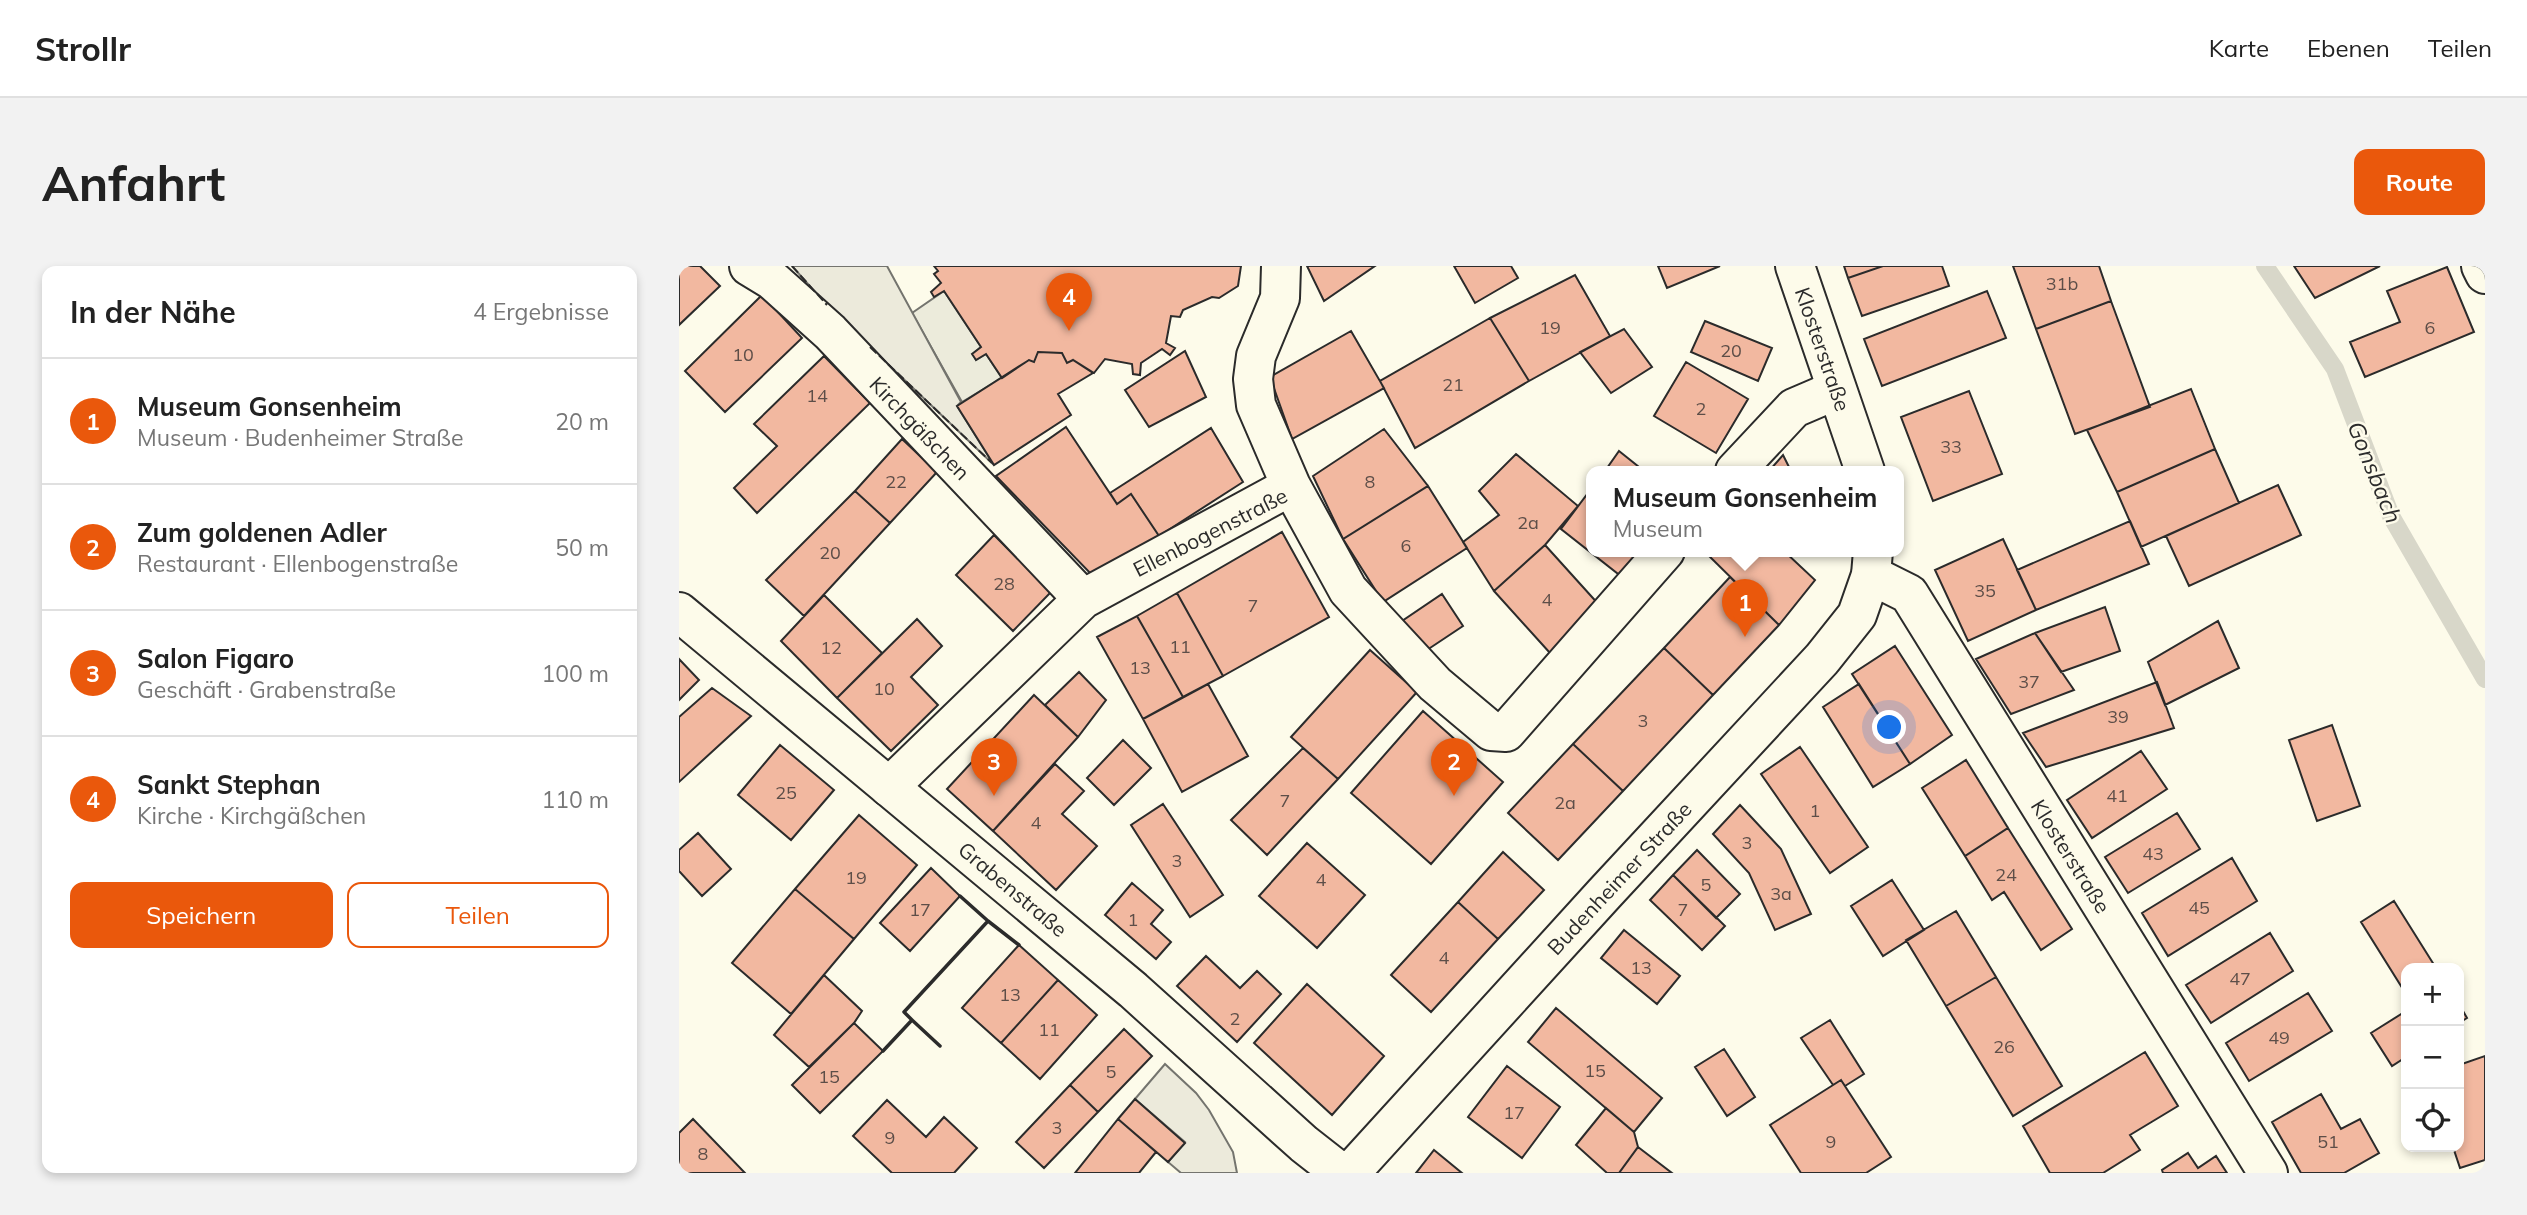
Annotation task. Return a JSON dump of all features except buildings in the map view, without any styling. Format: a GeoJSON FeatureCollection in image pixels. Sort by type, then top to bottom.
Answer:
{"type":"FeatureCollection","features":[{"type":"Feature","properties":{"kind":"street","name":"Kirchgäßchen"},"geometry":{"type":"LineString","coordinates":[[749,266],[772,280],[830,332],[1083,599]]}},
{"type":"Feature","properties":{"kind":"street"},"geometry":{"type":"LineString","coordinates":[[1281,266],[1280,298],[1256,356],[1253,379],[1256,405],[1291,486]]}},
{"type":"Feature","properties":{"kind":"street","name":"Klosterstraße"},"geometry":{"type":"LineString","coordinates":[[1795,266],[1863,466]]}},
{"type":"Feature","properties":{"kind":"street"},"geometry":{"type":"LineString","coordinates":[[2481,266],[2485,274]]}},
{"type":"Feature","properties":{"kind":"street"},"geometry":{"type":"LineString","coordinates":[[1740,466],[1794,408],[1836,390]]}},
{"type":"Feature","properties":{"kind":"street","name":"Ellenbogenstraße"},"geometry":{"type":"LineString","coordinates":[[889,787],[1083,599],[1291,486],[1348,590],[1435,684],[1491,731],[1506,732],[1660,557]]}},
{"type":"Feature","properties":{"kind":"street","name":"Klosterstraße"},"geometry":{"type":"LineString","coordinates":[[1872,563],[1909,594],[2268,1173]]}},
{"type":"Feature","properties":{"kind":"street","name":"Budenheimer Straße"},"geometry":{"type":"LineString","coordinates":[[1350,1173],[1822,659],[1857,615],[1872,563]]}},
{"type":"Feature","properties":{"kind":"street","name":"Grabenstraße"},"geometry":{"type":"LineString","coordinates":[[679,612],[1133,990],[1304,1144],[1341,1173]]}},
{"type":"Feature","properties":{"kind":"shaded area"},"geometry":{"type":"Polygon","coordinates":[[[792,266],[887,266],[961,402],[957,406],[994,465],[833,312],[792,266]]]}},
{"type":"Feature","properties":{"kind":"shaded area"},"geometry":{"type":"Polygon","coordinates":[[[944,291],[981,347],[973,354],[976,360],[986,354],[1002,378],[962,402],[912,313],[944,291]]]}},
{"type":"Feature","properties":{"kind":"shaded area"},"geometry":{"type":"Polygon","coordinates":[[[1165,1064],[1196,1093],[1209,1110],[1233,1152],[1237,1173],[1181,1173],[1168,1162],[1185,1142],[1135,1099],[1165,1064]]]}},
{"type":"Feature","properties":{"kind":"waterway","name":"Gonsbach"},"geometry":{"type":"LineString","coordinates":[[2265,266],[2335,369],[2391,516],[2485,679]]}},
{"type":"Feature","properties":{"kind":"fence"},"geometry":{"type":"LineString","coordinates":[[792,266],[827,305]]}},
{"type":"Feature","properties":{"kind":"fence"},"geometry":{"type":"LineString","coordinates":[[870,347],[992,463]]}},
{"type":"Feature","properties":{"kind":"wall"},"geometry":{"type":"LineString","coordinates":[[960,896],[1019,945]]}},
{"type":"Feature","properties":{"kind":"wall"},"geometry":{"type":"LineString","coordinates":[[912,1020],[904,1012],[988,921]]}},
{"type":"Feature","properties":{"kind":"wall"},"geometry":{"type":"LineString","coordinates":[[883,1051],[912,1020],[940,1046]]}},
{"type":"Feature","properties":{"kind":"place","name":"Sankt Stephan"},"geometry":{"type":"Point","coordinates":[1069,331]}},
{"type":"Feature","properties":{"kind":"place","name":"Museum Gonsenheim"},"geometry":{"type":"Point","coordinates":[1745,637]}},
{"type":"Feature","properties":{"kind":"place","name":"Salon Figaro"},"geometry":{"type":"Point","coordinates":[994,796]}},
{"type":"Feature","properties":{"kind":"place","name":"Zum goldenen Adler"},"geometry":{"type":"Point","coordinates":[1454,796]}}]}
